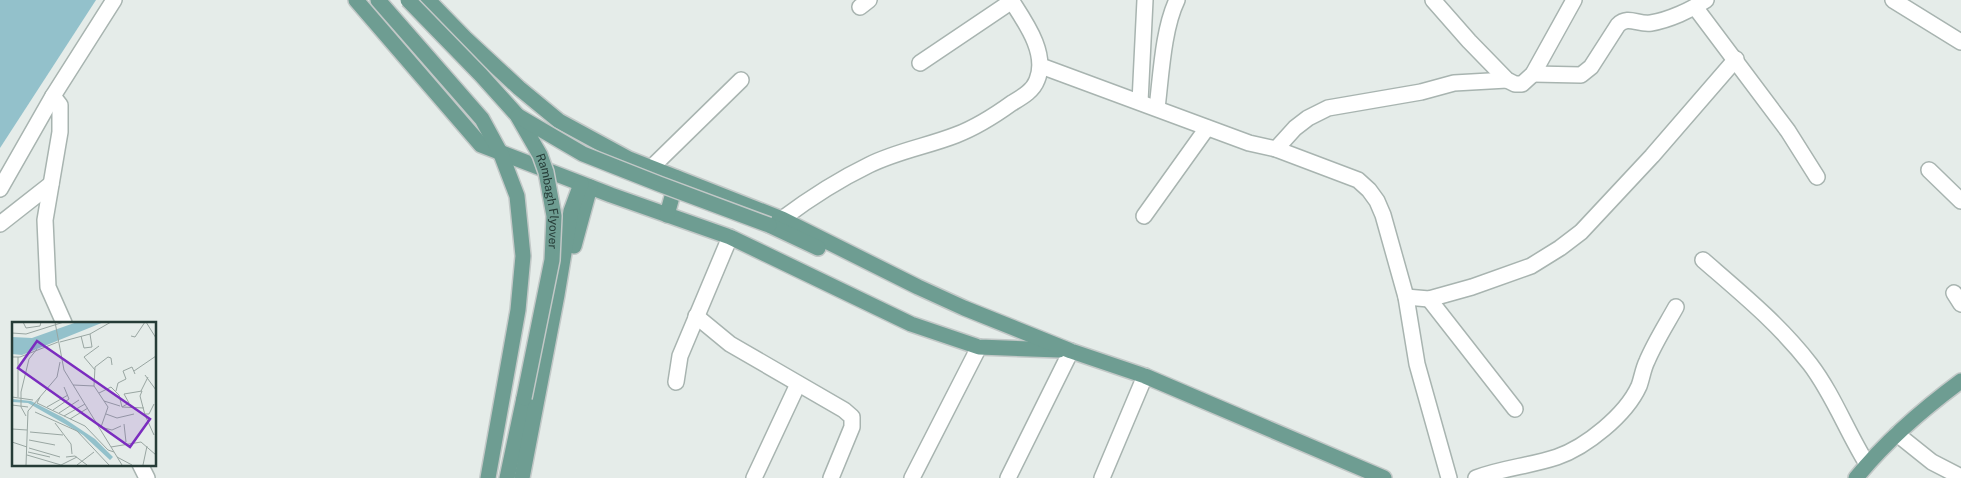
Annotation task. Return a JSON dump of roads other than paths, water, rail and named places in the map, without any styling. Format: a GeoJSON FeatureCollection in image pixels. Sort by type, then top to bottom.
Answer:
{"type":"FeatureCollection","features":[{"type":"Feature","properties":{"kind":"main road"},"geometry":{"type":"LineString","coordinates":[[356,0],[481,145],[586,186],[730,237],[911,324],[979,347],[1071,351]]}},
{"type":"Feature","properties":{"kind":"main road"},"geometry":{"type":"LineString","coordinates":[[378,0],[482,119],[501,154],[517,196],[523,256],[518,310],[488,478]]}},
{"type":"Feature","properties":{"kind":"main road","name":"Rambagh Flyover"},"geometry":{"type":"LineString","coordinates":[[408,0],[482,75],[516,116],[540,155],[546,172],[554,216],[554,237],[547,283],[507,478]]}},
{"type":"Feature","properties":{"kind":"main road"},"geometry":{"type":"LineString","coordinates":[[428,0],[465,38],[519,88],[559,121],[629,159],[776,222],[835,256],[944,309],[964,308],[1071,351],[1145,376],[1384,478]]}},
{"type":"Feature","properties":{"kind":"main road"},"geometry":{"type":"LineString","coordinates":[[516,116],[583,154],[650,181],[776,222]]}},
{"type":"Feature","properties":{"kind":"main road"},"geometry":{"type":"LineString","coordinates":[[667,215],[677,178]]}},
{"type":"Feature","properties":{"kind":"main road"},"geometry":{"type":"LineString","coordinates":[[522,478],[571,211],[586,186]]}},
{"type":"Feature","properties":{"kind":"main road"},"geometry":{"type":"LineString","coordinates":[[528,478],[586,186]]}},
{"type":"Feature","properties":{"kind":"main road"},"geometry":{"type":"LineString","coordinates":[[1856,478],[1897,434],[1940,396],[1961,381]]}},
{"type":"Feature","properties":{"kind":"street"},"geometry":{"type":"LineString","coordinates":[[0,189],[53,96],[114,0]]}},
{"type":"Feature","properties":{"kind":"street"},"geometry":{"type":"LineString","coordinates":[[1140,102],[1145,0]]}},
{"type":"Feature","properties":{"kind":"street"},"geometry":{"type":"LineString","coordinates":[[1157,108],[1163,54],[1173,9],[1177,0]]}},
{"type":"Feature","properties":{"kind":"street"},"geometry":{"type":"LineString","coordinates":[[1433,0],[1468,42],[1507,80],[1515,84],[1522,84],[1532,74],[1574,0]]}},
{"type":"Feature","properties":{"kind":"street"},"geometry":{"type":"LineString","coordinates":[[1893,0],[1961,42]]}},
{"type":"Feature","properties":{"kind":"street"},"geometry":{"type":"LineString","coordinates":[[776,222],[826,187],[870,164],[889,156],[954,136],[980,124],[1031,91],[1037,82],[1041,66],[1033,38],[1011,1],[920,63]]}},
{"type":"Feature","properties":{"kind":"street"},"geometry":{"type":"LineString","coordinates":[[1532,74],[1576,76],[1584,74],[1591,67],[1623,20],[1626,19],[1643,24],[1651,23],[1700,4],[1736,59],[1794,138],[1817,177]]}},
{"type":"Feature","properties":{"kind":"street"},"geometry":{"type":"LineString","coordinates":[[1406,297],[1429,299],[1472,286],[1531,266],[1560,248],[1581,232],[1652,156],[1736,59]]}},
{"type":"Feature","properties":{"kind":"street"},"geometry":{"type":"LineString","coordinates":[[1041,66],[1248,143],[1276,150],[1358,180],[1369,190],[1383,215],[1406,297],[1417,364],[1449,478]]}},
{"type":"Feature","properties":{"kind":"street"},"geometry":{"type":"LineString","coordinates":[[651,168],[741,80]]}},
{"type":"Feature","properties":{"kind":"street"},"geometry":{"type":"LineString","coordinates":[[1276,150],[1295,128],[1308,118],[1328,108],[1420,92],[1454,83],[1507,80]]}},
{"type":"Feature","properties":{"kind":"street"},"geometry":{"type":"LineString","coordinates":[[53,96],[60,105],[60,132],[45,220],[48,287],[64,322]]}},
{"type":"Feature","properties":{"kind":"street"},"geometry":{"type":"LineString","coordinates":[[1144,216],[1208,128]]}},
{"type":"Feature","properties":{"kind":"street"},"geometry":{"type":"LineString","coordinates":[[1929,170],[1961,201]]}},
{"type":"Feature","properties":{"kind":"street"},"geometry":{"type":"LineString","coordinates":[[0,224],[51,184]]}},
{"type":"Feature","properties":{"kind":"street"},"geometry":{"type":"LineString","coordinates":[[676,382],[680,356],[730,237]]}},
{"type":"Feature","properties":{"kind":"street"},"geometry":{"type":"LineString","coordinates":[[1703,260],[1774,322],[1810,364],[1823,382],[1867,464]]}},
{"type":"Feature","properties":{"kind":"street"},"geometry":{"type":"LineString","coordinates":[[1429,299],[1515,409]]}},
{"type":"Feature","properties":{"kind":"street"},"geometry":{"type":"LineString","coordinates":[[1476,478],[1494,471],[1536,463],[1558,456],[1578,447],[1618,416],[1639,386],[1647,360],[1676,307]]}},
{"type":"Feature","properties":{"kind":"street"},"geometry":{"type":"LineString","coordinates":[[696,316],[730,344],[852,416],[852,427],[830,478]]}},
{"type":"Feature","properties":{"kind":"street"},"geometry":{"type":"LineString","coordinates":[[912,478],[979,347]]}},
{"type":"Feature","properties":{"kind":"street"},"geometry":{"type":"LineString","coordinates":[[1008,478],[1071,351]]}},
{"type":"Feature","properties":{"kind":"street"},"geometry":{"type":"LineString","coordinates":[[1104,476],[1145,376]]}},
{"type":"Feature","properties":{"kind":"street"},"geometry":{"type":"LineString","coordinates":[[754,478],[798,384]]}},
{"type":"Feature","properties":{"kind":"street"},"geometry":{"type":"LineString","coordinates":[[1897,434],[1932,462],[1961,477]]}},
{"type":"Feature","properties":{"kind":"street"},"geometry":{"type":"LineString","coordinates":[[141,466],[147,478]]}},
{"type":"Feature","properties":{"kind":"water"},"geometry":{"type":"Polygon","coordinates":[[[0,0],[96,0],[0,148],[0,0]]]}}]}
